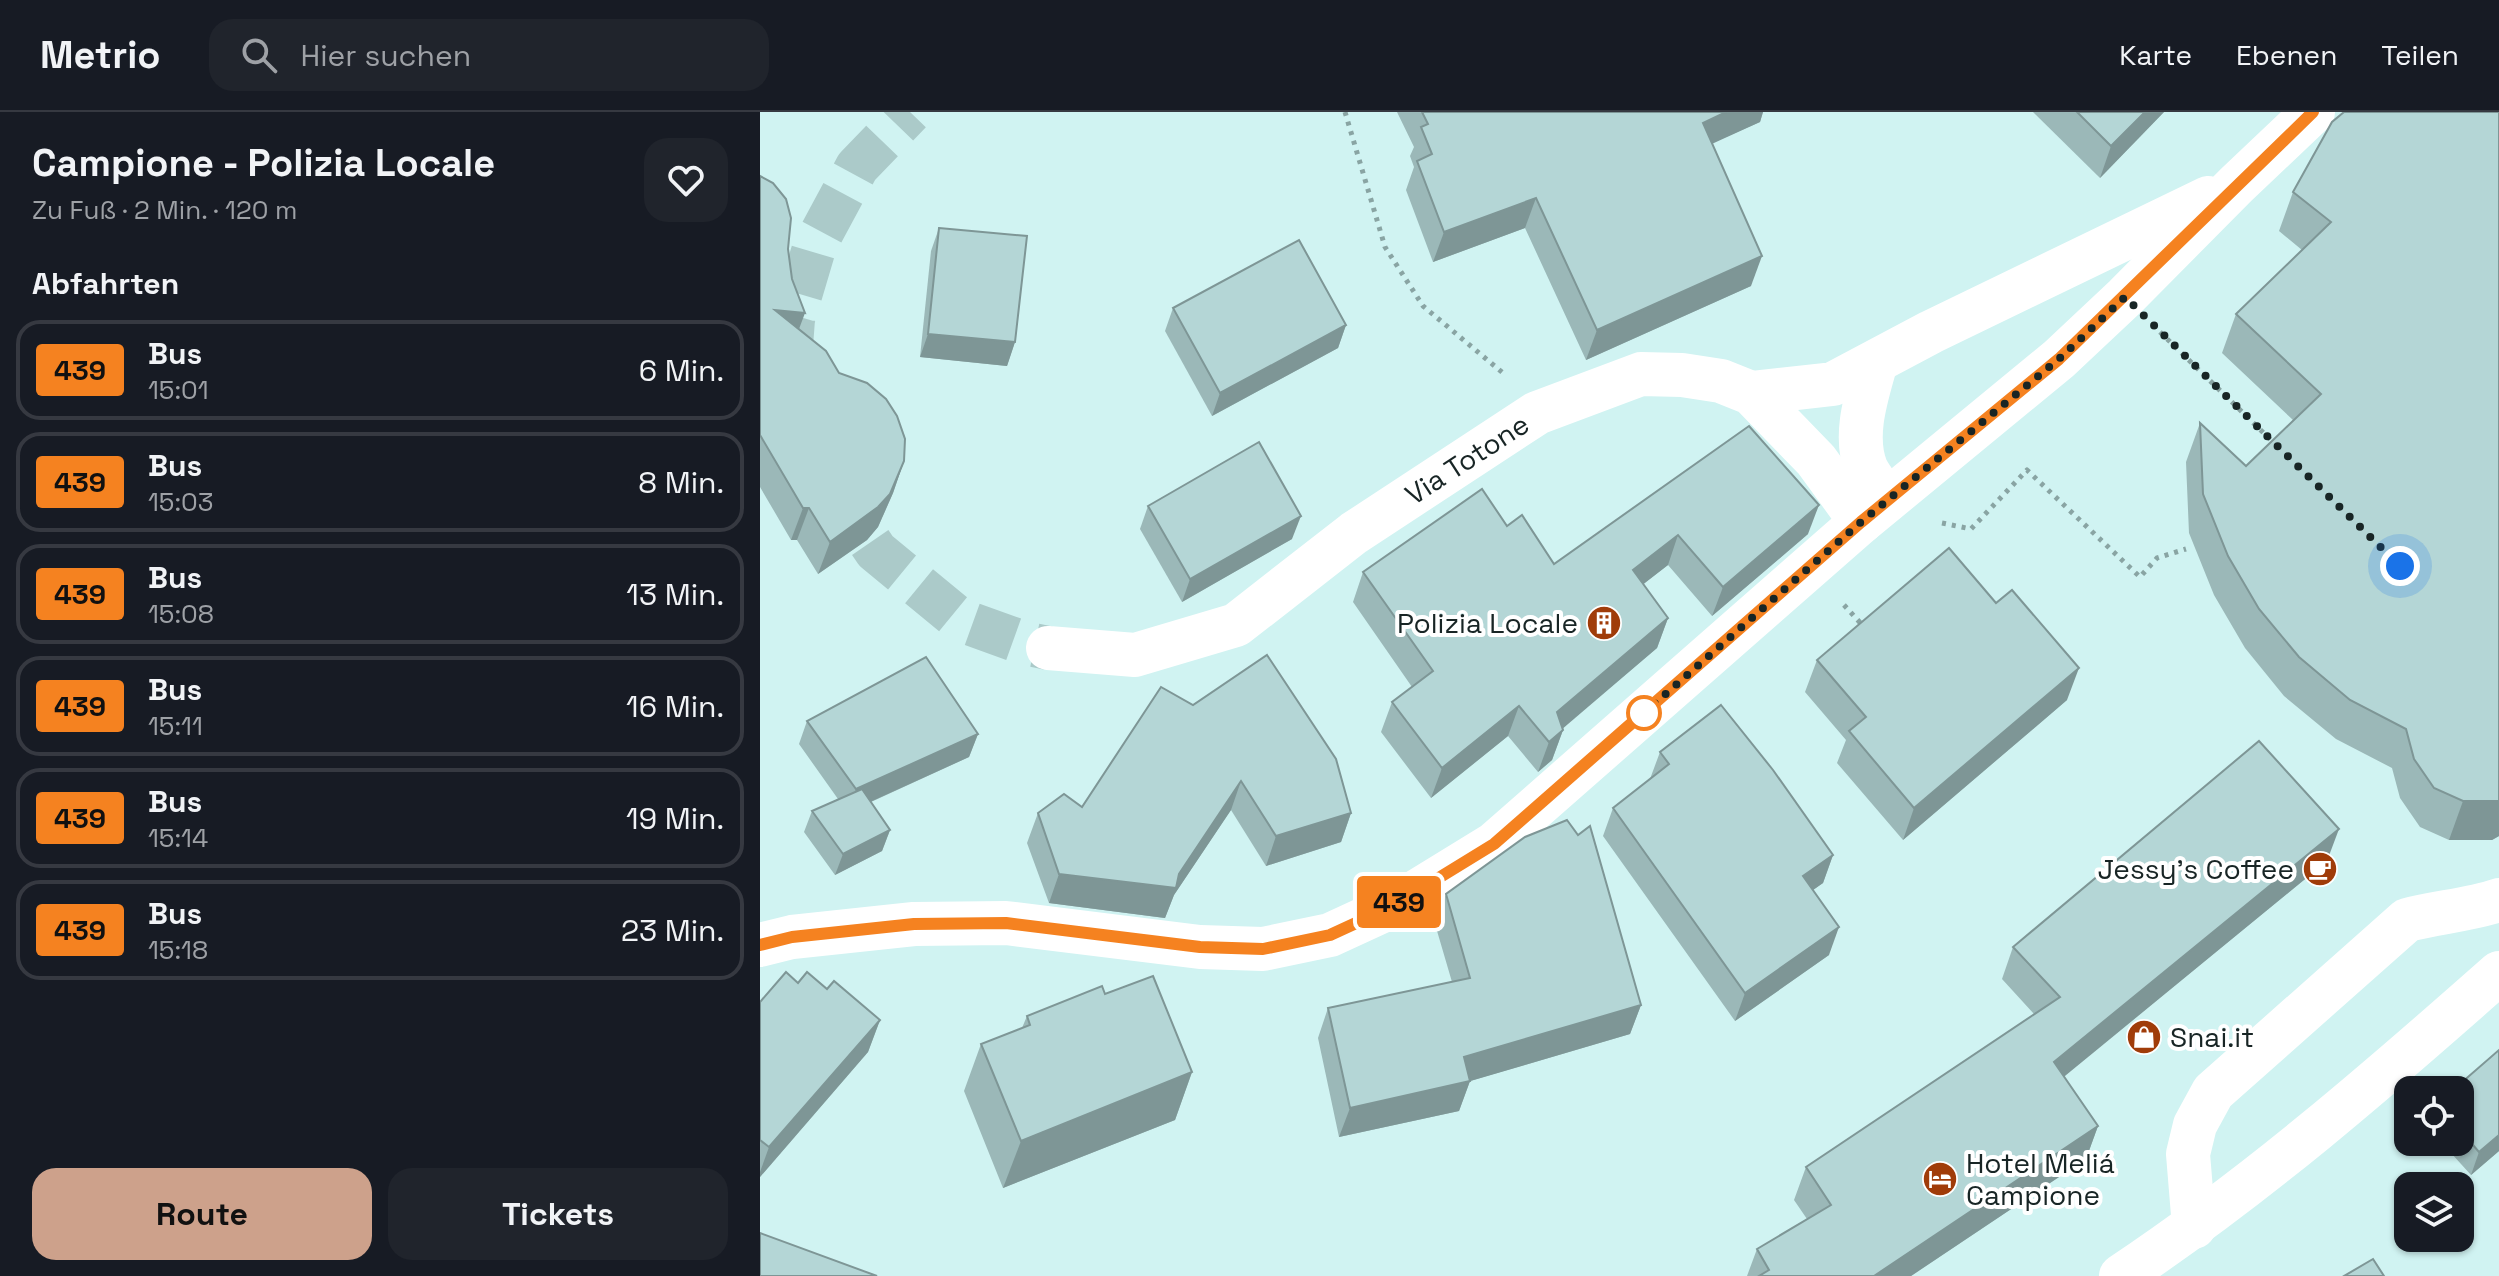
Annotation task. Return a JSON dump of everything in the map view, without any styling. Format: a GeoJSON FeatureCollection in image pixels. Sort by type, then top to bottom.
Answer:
{"type":"FeatureCollection","features":[{"type":"Feature","properties":{"kind":"street"},"geometry":{"type":"LineString","coordinates":[[760,945],[792,937],[914,924],[1006,923],[1200,947],[1263,949],[1330,935],[1393,906],[1494,844],[1881,505],[2059,359],[2313,112]]}},
{"type":"Feature","properties":{"kind":"street"},"geometry":{"type":"LineString","coordinates":[[1751,393],[1833,384],[1931,332],[2236,185]]}},
{"type":"Feature","properties":{"kind":"street"},"geometry":{"type":"LineString","coordinates":[[1876,362],[1865,400],[1861,435],[1866,467],[1881,505]]}},
{"type":"Feature","properties":{"kind":"street","name":"Via Totone"},"geometry":{"type":"LineString","coordinates":[[1048,648],[1135,655],[1236,625],[1354,533],[1537,413],[1641,374],[1682,375],[1721,381],[1751,393],[1816,460],[1881,505]]}},
{"type":"Feature","properties":{"kind":"street"},"geometry":{"type":"LineString","coordinates":[[2194,1227],[2188,1154],[2195,1125],[2213,1092],[2407,920],[2444,910],[2491,913]]}},
{"type":"Feature","properties":{"kind":"street"},"geometry":{"type":"LineString","coordinates":[[2121,1276],[2194,1227],[2322,1126],[2499,973]]}},
{"type":"Feature","properties":{"kind":"path"},"geometry":{"type":"LineString","coordinates":[[1345,112],[1385,247],[1423,306],[1516,383],[1537,413]]}},
{"type":"Feature","properties":{"kind":"path"},"geometry":{"type":"LineString","coordinates":[[2125,297],[2279,448]]}},
{"type":"Feature","properties":{"kind":"path"},"geometry":{"type":"LineString","coordinates":[[1881,505],[1923,519],[1971,529],[2027,470],[2140,577],[2157,558],[2186,549]]}},
{"type":"Feature","properties":{"kind":"path"},"geometry":{"type":"LineString","coordinates":[[1843,603],[1871,636]]}},
{"type":"Feature","properties":{"kind":"building"},"geometry":{"type":"Polygon","coordinates":[[[1422,112],[1726,112],[1703,123],[1762,256],[1597,330],[1536,198],[1444,232],[1417,161],[1432,154],[1421,127],[1428,124],[1422,112]]]}},
{"type":"Feature","properties":{"kind":"building"},"geometry":{"type":"Polygon","coordinates":[[[2077,112],[2145,112],[2111,146],[2077,112]]]}},
{"type":"Feature","properties":{"kind":"building"},"geometry":{"type":"Polygon","coordinates":[[[2344,112],[2499,112],[2499,801],[2463,801],[2434,788],[2414,759],[2406,729],[2350,700],[2299,657],[2259,609],[2228,556],[2203,494],[2200,423],[2246,466],[2321,394],[2236,314],[2331,222],[2293,192],[2332,122],[2344,112]]]}},
{"type":"Feature","properties":{"kind":"building"},"geometry":{"type":"Polygon","coordinates":[[[760,176],[773,183],[786,199],[791,218],[788,249],[792,279],[805,313],[775,310],[826,351],[839,373],[867,383],[886,399],[897,416],[905,439],[904,461],[890,494],[878,507],[830,542],[809,508],[803,508],[760,435],[760,176]]]}},
{"type":"Feature","properties":{"kind":"building"},"geometry":{"type":"Polygon","coordinates":[[[939,228],[1027,236],[1015,342],[928,334],[939,228]]]}},
{"type":"Feature","properties":{"kind":"building"},"geometry":{"type":"Polygon","coordinates":[[[1299,240],[1346,325],[1220,393],[1173,308],[1299,240]]]}},
{"type":"Feature","properties":{"kind":"building"},"geometry":{"type":"Polygon","coordinates":[[[1749,426],[1819,505],[1723,587],[1678,535],[1633,570],[1668,618],[1557,712],[1563,730],[1549,742],[1519,706],[1442,768],[1392,702],[1433,671],[1363,572],[1482,489],[1507,526],[1522,515],[1554,564],[1749,426]]]}},
{"type":"Feature","properties":{"kind":"building"},"geometry":{"type":"Polygon","coordinates":[[[1259,442],[1301,516],[1190,579],[1148,506],[1259,442]]]}},
{"type":"Feature","properties":{"kind":"building"},"geometry":{"type":"Polygon","coordinates":[[[1949,548],[1996,603],[2012,590],[2079,668],[1914,808],[1849,731],[1866,717],[1817,660],[1949,548]]]}},
{"type":"Feature","properties":{"kind":"building"},"geometry":{"type":"Polygon","coordinates":[[[1267,655],[1336,759],[1351,813],[1276,836],[1241,781],[1179,874],[1176,888],[1059,874],[1038,813],[1064,794],[1082,807],[1161,687],[1193,705],[1267,655]]]}},
{"type":"Feature","properties":{"kind":"building"},"geometry":{"type":"Polygon","coordinates":[[[926,657],[978,734],[856,789],[807,721],[926,657]]]}},
{"type":"Feature","properties":{"kind":"building"},"geometry":{"type":"Polygon","coordinates":[[[1721,705],[1773,770],[1833,855],[1803,876],[1839,927],[1745,993],[1613,808],[1669,764],[1660,752],[1721,705]]]}},
{"type":"Feature","properties":{"kind":"building"},"geometry":{"type":"Polygon","coordinates":[[[2259,741],[2339,829],[2054,1062],[2098,1126],[1874,1276],[1759,1276],[1769,1270],[1757,1249],[1831,1205],[1806,1167],[2060,997],[2013,947],[2259,741]]]}},
{"type":"Feature","properties":{"kind":"building"},"geometry":{"type":"Polygon","coordinates":[[[862,789],[890,830],[843,854],[812,811],[862,789]]]}},
{"type":"Feature","properties":{"kind":"building"},"geometry":{"type":"Polygon","coordinates":[[[1567,820],[1578,835],[1590,826],[1641,1005],[1464,1057],[1470,1081],[1350,1108],[1328,1008],[1470,978],[1446,894],[1525,837],[1567,820]]]}},
{"type":"Feature","properties":{"kind":"building"},"geometry":{"type":"Polygon","coordinates":[[[786,972],[798,983],[807,972],[827,989],[834,981],[880,1020],[769,1147],[760,1140],[760,1002],[786,972]]]}},
{"type":"Feature","properties":{"kind":"building"},"geometry":{"type":"Polygon","coordinates":[[[1153,976],[1192,1072],[1021,1141],[981,1044],[1030,1025],[1027,1016],[1102,986],[1105,994],[1153,976]]]}},
{"type":"Feature","properties":{"kind":"building"},"geometry":{"type":"Polygon","coordinates":[[[2499,1050],[2499,1135],[2479,1152],[2474,1146],[2474,1076],[2469,1076],[2499,1050]]]}},
{"type":"Feature","properties":{"kind":"building"},"geometry":{"type":"Polygon","coordinates":[[[760,1233],[877,1276],[760,1276],[760,1233]]]}},
{"type":"Feature","properties":{"kind":"building"},"geometry":{"type":"Polygon","coordinates":[[[2373,1259],[2384,1276],[2344,1276],[2373,1259]]]}},
{"type":"Feature","properties":{"kind":"tunnel"},"geometry":{"type":"LineString","coordinates":[[790,359],[793,319],[815,245],[857,167],[910,112]]}},
{"type":"Feature","properties":{"kind":"tunnel"},"geometry":{"type":"LineString","coordinates":[[833,488],[876,551],[960,620],[1024,643],[1048,648]]}},
{"type":"Feature","properties":{"kind":"bus line","name":"439"},"geometry":{"type":"LineString","coordinates":[[760,945],[792,937],[914,924],[1006,923],[1200,947],[1263,949],[1330,935],[1393,906],[1494,844],[1861,522],[2059,359],[2313,112]]}},
{"type":"Feature","properties":{"kind":"place","name":"Polizia Locale"},"geometry":{"type":"Point","coordinates":[1604,623]}},
{"type":"Feature","properties":{"kind":"place","name":"Jessy's Coffee"},"geometry":{"type":"Point","coordinates":[2320,869]}},
{"type":"Feature","properties":{"kind":"place","name":"Snai.it"},"geometry":{"type":"Point","coordinates":[2144,1037]}},
{"type":"Feature","properties":{"kind":"place","name":"Hotel Meliá Campione"},"geometry":{"type":"Point","coordinates":[1940,1179]}},
{"type":"Feature","properties":{"kind":"route"},"geometry":{"type":"LineString","coordinates":[[1644,713],[1861,522],[2059,359],[2125,297],[2400,566]]}}]}
